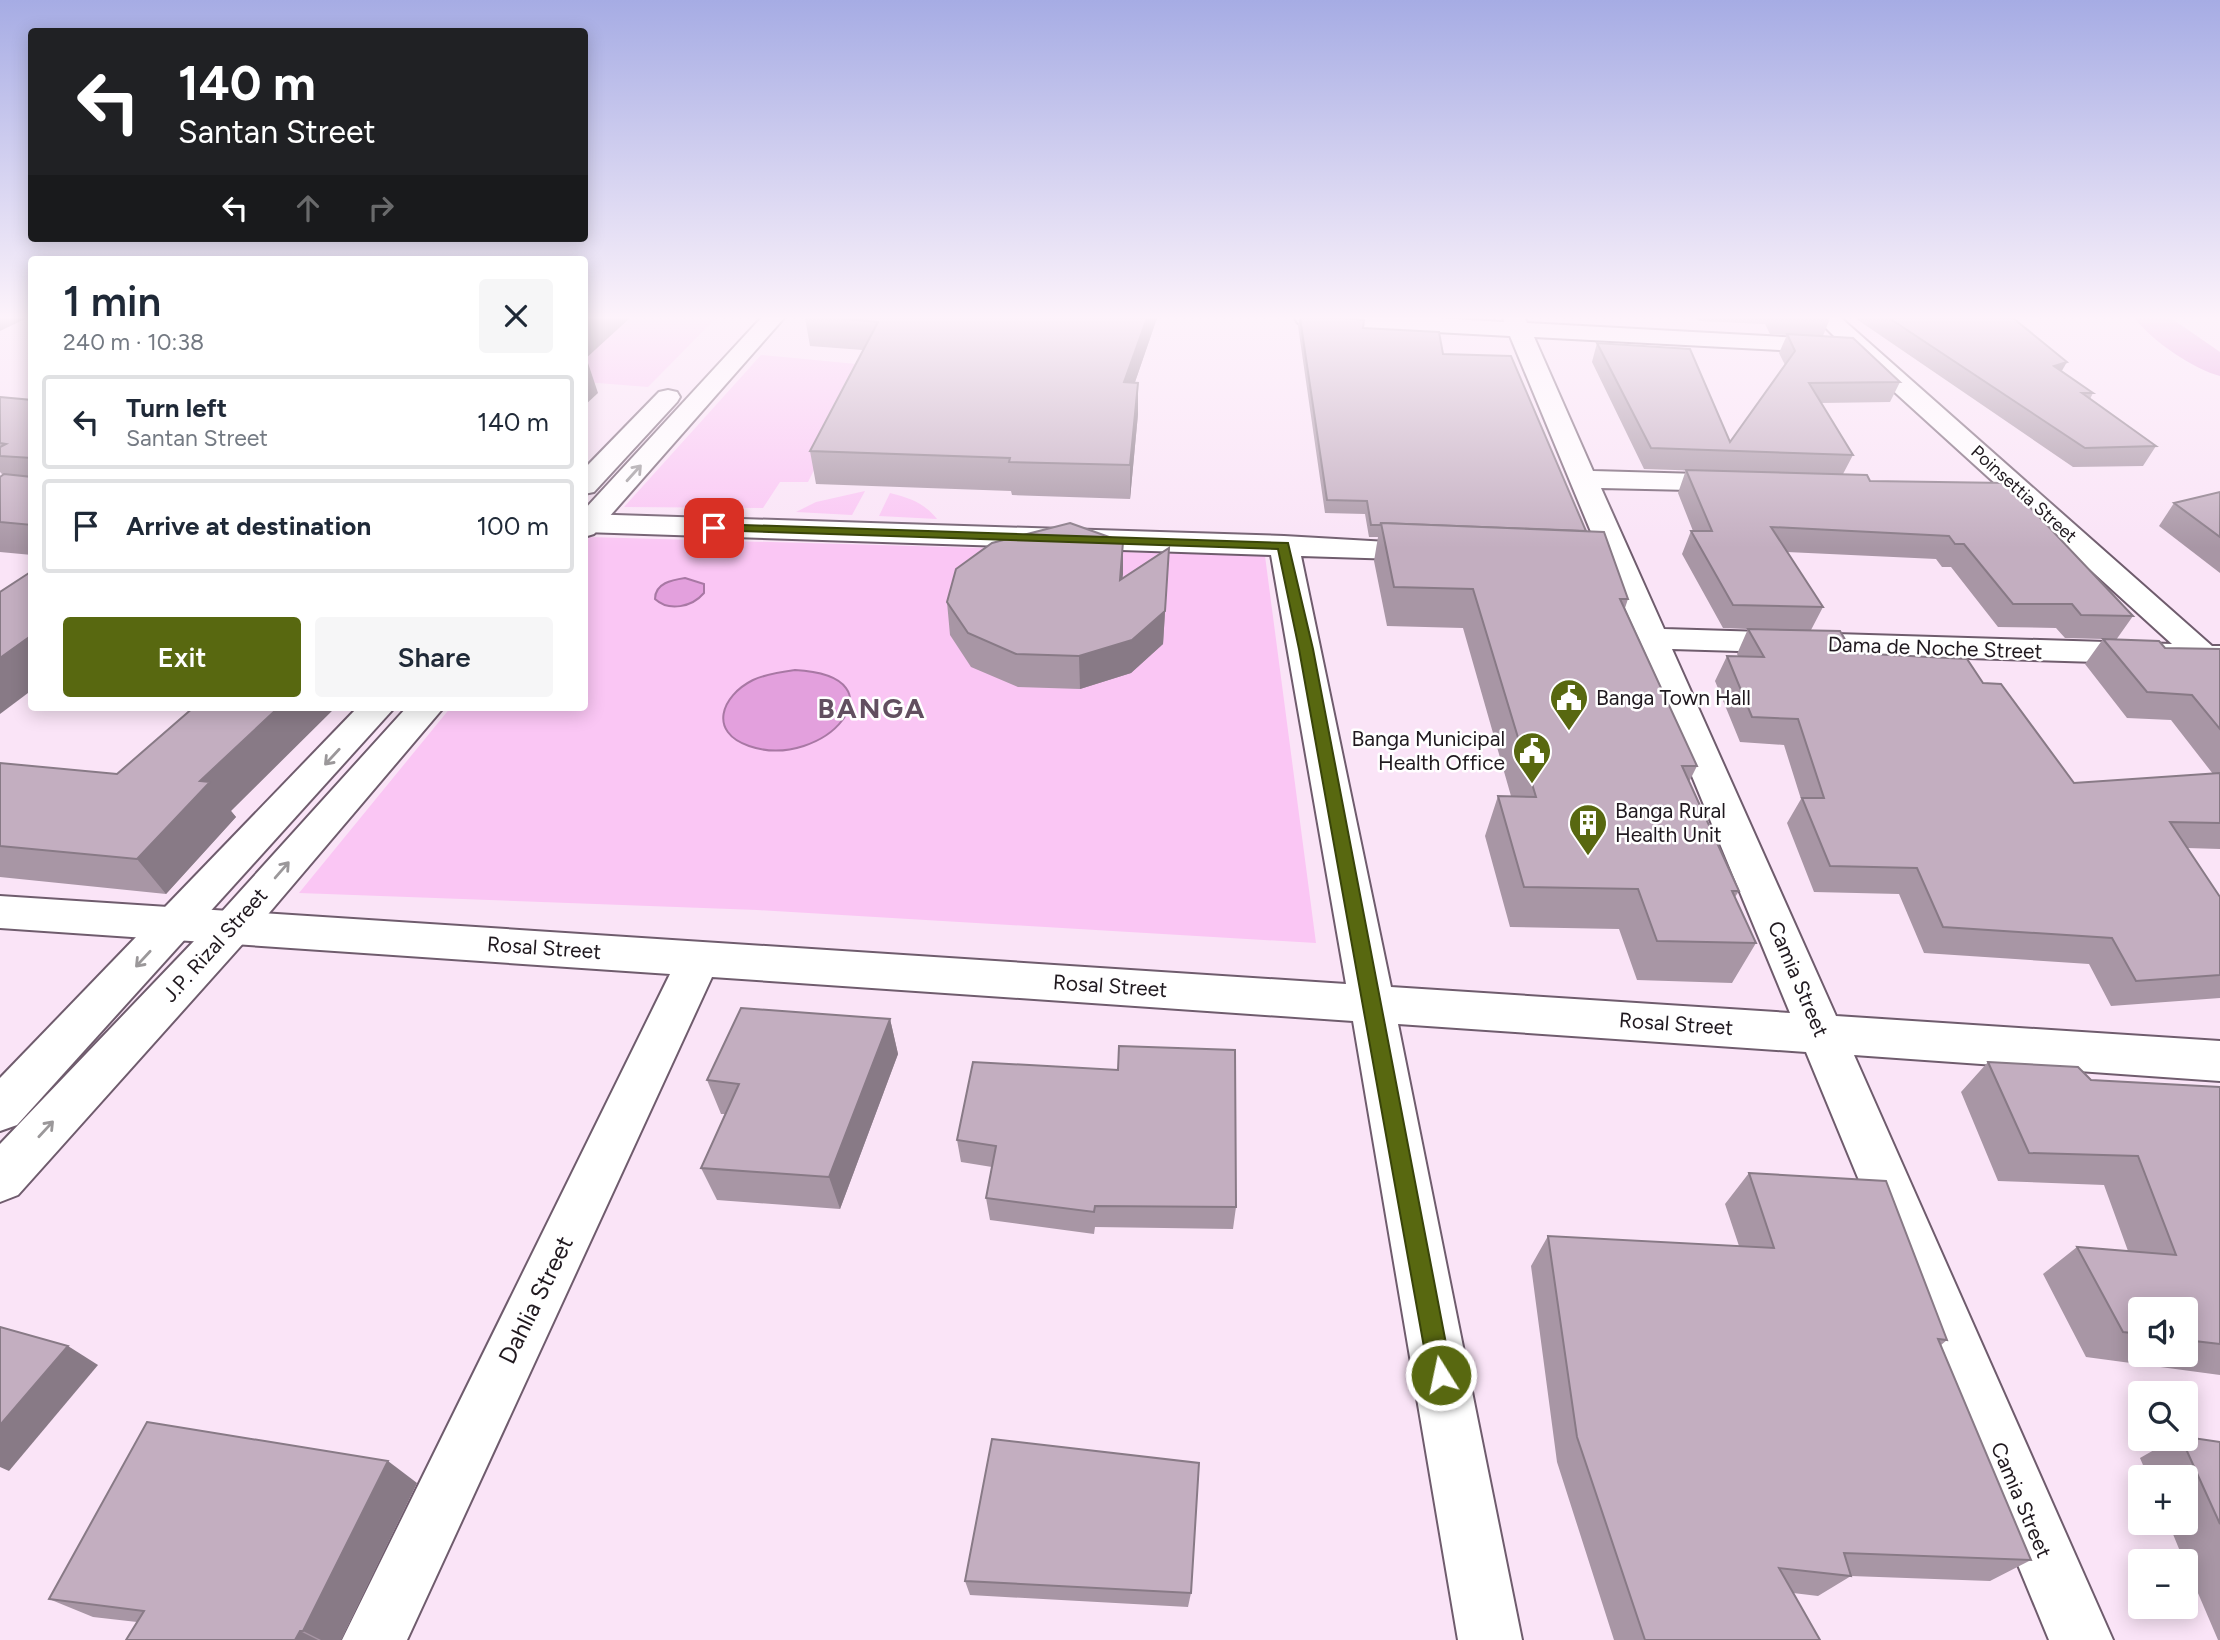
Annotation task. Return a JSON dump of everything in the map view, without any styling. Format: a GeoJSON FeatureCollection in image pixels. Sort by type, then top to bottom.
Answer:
{"type":"FeatureCollection","features":[{"type":"Feature","properties":{"kind":"street"},"geometry":{"type":"LineString","coordinates":[[588,482],[670,395]]}},
{"type":"Feature","properties":{"kind":"street"},"geometry":{"type":"LineString","coordinates":[[588,523],[704,395]]}},
{"type":"Feature","properties":{"kind":"street","name":"Camia Street"},"geometry":{"type":"LineString","coordinates":[[1546,395],[1583,479],[1604,559],[1651,638],[2081,1640]]}},
{"type":"Feature","properties":{"kind":"street","name":"Poinsettia Street"},"geometry":{"type":"LineString","coordinates":[[1913,395],[2215,661]]}},
{"type":"Feature","properties":{"kind":"street"},"geometry":{"type":"LineString","coordinates":[[1583,479],[1760,484]]}},
{"type":"Feature","properties":{"kind":"street"},"geometry":{"type":"LineString","coordinates":[[1979,490],[2020,491]]}},
{"type":"Feature","properties":{"kind":"street"},"geometry":{"type":"LineString","coordinates":[[588,525],[1451,552]]}},
{"type":"Feature","properties":{"kind":"street"},"geometry":{"type":"LineString","coordinates":[[1283,545],[1306,649],[1490,1640]]}},
{"type":"Feature","properties":{"kind":"street","name":"Dama de Noche Street"},"geometry":{"type":"LineString","coordinates":[[1651,638],[2215,661]]}},
{"type":"Feature","properties":{"kind":"street","name":"J.P. Rizal Street"},"geometry":{"type":"LineString","coordinates":[[0,1111],[374,711]]}},
{"type":"Feature","properties":{"kind":"street","name":"J.P. Rizal Street"},"geometry":{"type":"LineString","coordinates":[[0,1179],[232,928],[422,711]]}},
{"type":"Feature","properties":{"kind":"street","name":"Rosal Street"},"geometry":{"type":"LineString","coordinates":[[0,912],[2220,1061]]}},
{"type":"Feature","properties":{"kind":"street","name":"Dahlia Street"},"geometry":{"type":"LineString","coordinates":[[374,1640],[699,959]]}},
{"type":"Feature","properties":{"kind":"shaded area"},"geometry":{"type":"Polygon","coordinates":[[[725,395],[852,395],[808,482],[780,482],[763,508],[624,507],[725,395]]]}},
{"type":"Feature","properties":{"kind":"shaded area"},"geometry":{"type":"Polygon","coordinates":[[[865,491],[852,515],[796,512],[816,502],[865,491]]]}},
{"type":"Feature","properties":{"kind":"shaded area"},"geometry":{"type":"Polygon","coordinates":[[[890,493],[916,502],[937,519],[879,516],[890,493]]]}},
{"type":"Feature","properties":{"kind":"shaded area"},"geometry":{"type":"Polygon","coordinates":[[[588,538],[1265,556],[1316,943],[757,910],[299,893],[448,711],[588,711],[588,538]]]}},
{"type":"Feature","properties":{"kind":"shaded area"},"geometry":{"type":"Polygon","coordinates":[[[685,578],[704,584],[704,593],[699,598],[673,607],[655,599],[661,586],[685,578]]]}},
{"type":"Feature","properties":{"kind":"shaded area"},"geometry":{"type":"Polygon","coordinates":[[[795,670],[829,676],[846,688],[850,704],[842,720],[826,735],[804,746],[777,750],[749,746],[736,740],[724,723],[727,704],[733,695],[753,680],[795,670]]]}},
{"type":"Feature","properties":{"kind":"building"},"geometry":{"type":"Polygon","coordinates":[[[840,395],[1137,395],[1130,465],[1009,462],[1010,458],[810,451],[840,395]]]}},
{"type":"Feature","properties":{"kind":"building"},"geometry":{"type":"Polygon","coordinates":[[[1311,395],[1528,395],[1586,531],[1381,523],[1371,525],[1367,501],[1327,500],[1311,395]]]}},
{"type":"Feature","properties":{"kind":"building"},"geometry":{"type":"Polygon","coordinates":[[[1624,395],[1710,395],[1730,442],[1764,395],[1816,395],[1853,455],[1651,448],[1624,395]]]}},
{"type":"Feature","properties":{"kind":"building"},"geometry":{"type":"Polygon","coordinates":[[[2004,395],[2084,395],[2156,446],[2085,448],[2004,395]]]}},
{"type":"Feature","properties":{"kind":"building"},"geometry":{"type":"Polygon","coordinates":[[[0,397],[28,400],[28,458],[0,456],[0,447],[6,444],[0,443],[0,397]]]}},
{"type":"Feature","properties":{"kind":"building"},"geometry":{"type":"Polygon","coordinates":[[[1686,470],[1867,475],[1870,481],[2007,483],[2133,616],[2081,615],[2072,604],[2013,604],[1964,544],[1955,544],[1949,536],[1771,527],[1823,607],[1733,605],[1691,531],[1712,531],[1686,470]]]}},
{"type":"Feature","properties":{"kind":"building"},"geometry":{"type":"Polygon","coordinates":[[[4,474],[28,477],[28,525],[0,522],[0,477],[4,474]]]}},
{"type":"Feature","properties":{"kind":"building"},"geometry":{"type":"Polygon","coordinates":[[[2220,492],[2220,537],[2174,503],[2220,492]]]}},
{"type":"Feature","properties":{"kind":"building"},"geometry":{"type":"Polygon","coordinates":[[[1070,523],[1123,542],[1120,580],[1169,548],[1165,611],[1132,640],[1079,656],[1016,654],[968,633],[947,602],[956,569],[992,543],[1070,523]]]}},
{"type":"Feature","properties":{"kind":"building"},"geometry":{"type":"Polygon","coordinates":[[[1381,523],[1604,532],[1628,599],[1620,599],[1697,766],[1682,766],[1739,891],[1732,891],[1756,943],[1657,941],[1638,889],[1524,887],[1498,796],[1536,797],[1473,589],[1394,587],[1381,523]]]}},
{"type":"Feature","properties":{"kind":"building"},"geometry":{"type":"Polygon","coordinates":[[[28,574],[28,638],[0,658],[0,592],[28,574]]]}},
{"type":"Feature","properties":{"kind":"building"},"geometry":{"type":"Polygon","coordinates":[[[1748,629],[1840,631],[1853,653],[1967,659],[1983,683],[2001,684],[2074,783],[2220,773],[2220,823],[2170,822],[2220,897],[2220,975],[2136,981],[2112,938],[1943,927],[1917,868],[1830,866],[1802,798],[1824,798],[1798,719],[1752,717],[1727,656],[1764,657],[1748,629]]]}},
{"type":"Feature","properties":{"kind":"building"},"geometry":{"type":"Polygon","coordinates":[[[2103,639],[2159,641],[2165,648],[2220,649],[2220,729],[2192,695],[2147,692],[2103,639]]]}},
{"type":"Feature","properties":{"kind":"building"},"geometry":{"type":"Polygon","coordinates":[[[189,711],[275,711],[200,781],[210,782],[137,859],[0,846],[0,763],[117,774],[189,711]]]}},
{"type":"Feature","properties":{"kind":"building"},"geometry":{"type":"Polygon","coordinates":[[[741,1008],[890,1019],[829,1177],[701,1168],[739,1084],[707,1080],[741,1008]]]}},
{"type":"Feature","properties":{"kind":"building"},"geometry":{"type":"Polygon","coordinates":[[[1119,1046],[1235,1050],[1236,1207],[1095,1206],[1094,1212],[986,1198],[996,1146],[957,1140],[973,1062],[1118,1070],[1119,1046]]]}},
{"type":"Feature","properties":{"kind":"building"},"geometry":{"type":"Polygon","coordinates":[[[1988,1062],[2078,1067],[2091,1080],[2220,1087],[2220,1344],[2198,1341],[2198,1297],[2128,1297],[2128,1333],[2123,1332],[2077,1247],[2176,1255],[2138,1156],[2029,1153],[1988,1062]]]}},
{"type":"Feature","properties":{"kind":"building"},"geometry":{"type":"Polygon","coordinates":[[[1749,1173],[1886,1181],[1947,1340],[1938,1339],[2031,1560],[1844,1553],[1851,1576],[1779,1568],[1820,1640],[1645,1640],[1577,1437],[1548,1236],[1774,1248],[1749,1173]]]}},
{"type":"Feature","properties":{"kind":"building"},"geometry":{"type":"Polygon","coordinates":[[[0,1327],[68,1346],[0,1425],[0,1327]]]}},
{"type":"Feature","properties":{"kind":"building"},"geometry":{"type":"Polygon","coordinates":[[[147,1422],[388,1461],[303,1631],[300,1631],[295,1640],[126,1640],[144,1611],[49,1599],[147,1422]]]}},
{"type":"Feature","properties":{"kind":"building"},"geometry":{"type":"Polygon","coordinates":[[[992,1439],[1199,1463],[1191,1593],[965,1581],[992,1439]]]}},
{"type":"Feature","properties":{"kind":"building"},"geometry":{"type":"Polygon","coordinates":[[[2198,1439],[2220,1442],[2220,1524],[2198,1475],[2198,1465],[2193,1465],[2187,1451],[2198,1451],[2198,1439]]]}},
{"type":"Feature","properties":{"kind":"place","name":"Banga Town Hall"},"geometry":{"type":"Point","coordinates":[1569,732]}},
{"type":"Feature","properties":{"kind":"place","name":"Banga Municipal Health Office"},"geometry":{"type":"Point","coordinates":[1532,785]}},
{"type":"Feature","properties":{"kind":"place","name":"Banga Rural Health Unit"},"geometry":{"type":"Point","coordinates":[1588,857]}},
{"type":"Feature","properties":{"kind":"district","name":"BANGA"},"geometry":{"type":"Point","coordinates":[872,708]}},
{"type":"Feature","properties":{"kind":"route"},"geometry":{"type":"LineString","coordinates":[[714,528],[1283,545],[1306,649],[1441,1375]]}}]}
